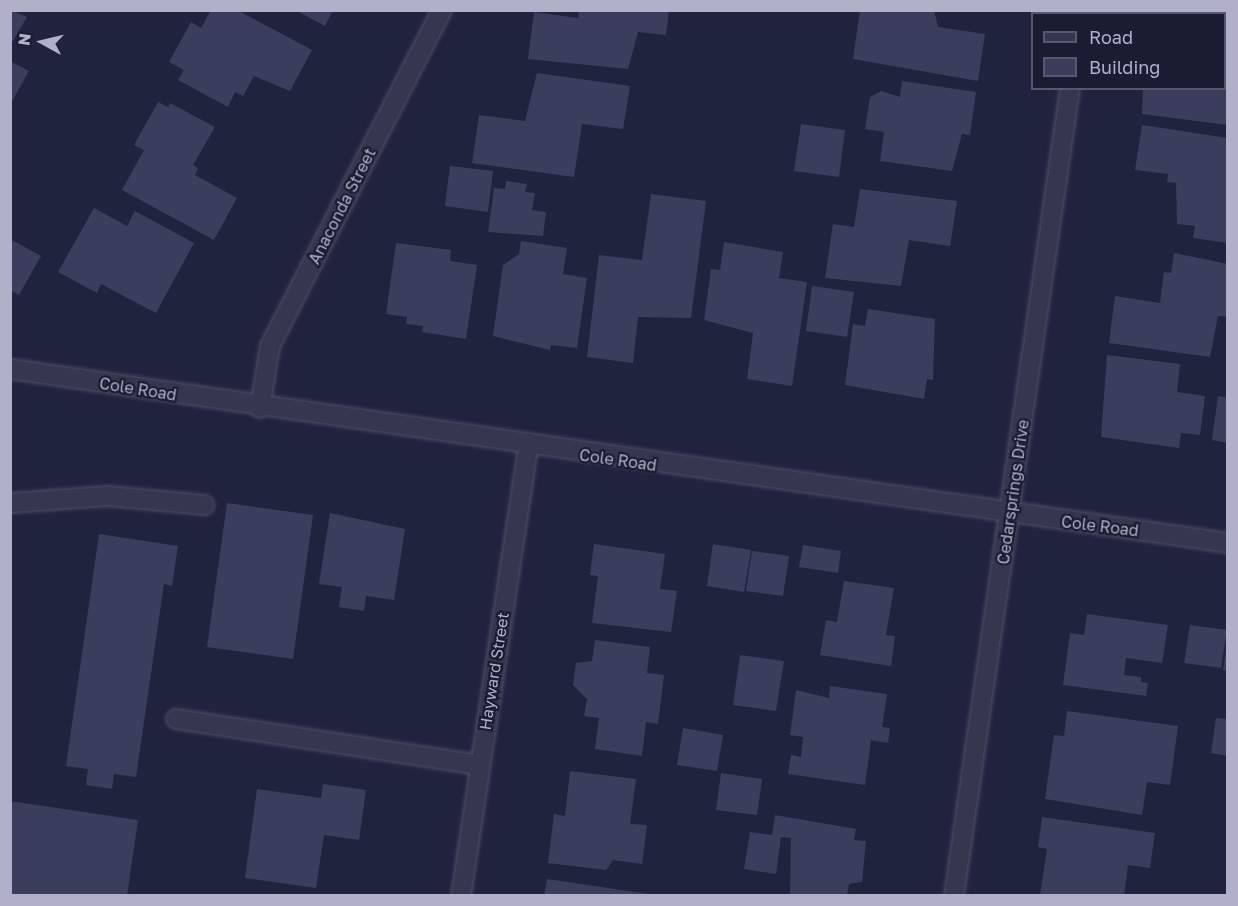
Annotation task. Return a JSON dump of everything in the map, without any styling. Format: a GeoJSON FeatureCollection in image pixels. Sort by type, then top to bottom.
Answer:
{"type":"FeatureCollection","features":[{"type":"Feature","properties":{"kind":"street","name":"Anaconda Street"},"geometry":{"type":"LineString","coordinates":[[260,408],[270,346],[442,10]]}},
{"type":"Feature","properties":{"kind":"street","name":"Cedarsprings Drive"},"geometry":{"type":"LineString","coordinates":[[954,896],[1070,90]]}},
{"type":"Feature","properties":{"kind":"street","name":"Cole Road"},"geometry":{"type":"LineString","coordinates":[[10,369],[528,447],[1227,543]]}},
{"type":"Feature","properties":{"kind":"street","name":"Hayward Street"},"geometry":{"type":"LineString","coordinates":[[460,896],[528,447]]}},
{"type":"Feature","properties":{"kind":"street"},"geometry":{"type":"LineString","coordinates":[[10,503],[108,496],[205,504]]}},
{"type":"Feature","properties":{"kind":"street"},"geometry":{"type":"LineString","coordinates":[[176,719],[480,765]]}},
{"type":"Feature","properties":{"kind":"building"},"geometry":{"type":"Polygon","coordinates":[[[10,10],[27,17],[10,46],[10,10]]]}},
{"type":"Feature","properties":{"kind":"building"},"geometry":{"type":"Polygon","coordinates":[[[211,10],[237,10],[312,50],[290,91],[254,76],[243,96],[235,92],[228,107],[178,80],[184,70],[169,62],[191,22],[201,28],[211,10]]]}},
{"type":"Feature","properties":{"kind":"building"},"geometry":{"type":"Polygon","coordinates":[[[295,10],[333,10],[325,26],[295,10]]]}},
{"type":"Feature","properties":{"kind":"building"},"geometry":{"type":"Polygon","coordinates":[[[579,10],[669,10],[666,35],[638,32],[628,69],[528,59],[534,12],[578,18],[579,10]]]}},
{"type":"Feature","properties":{"kind":"building"},"geometry":{"type":"Polygon","coordinates":[[[860,10],[934,10],[938,27],[985,34],[978,81],[853,59],[860,10]]]}},
{"type":"Feature","properties":{"kind":"building"},"geometry":{"type":"Polygon","coordinates":[[[10,61],[29,71],[10,105],[10,61]]]}},
{"type":"Feature","properties":{"kind":"building"},"geometry":{"type":"Polygon","coordinates":[[[537,73],[630,86],[623,129],[582,124],[574,177],[472,163],[479,115],[525,121],[537,73]]]}},
{"type":"Feature","properties":{"kind":"building"},"geometry":{"type":"Polygon","coordinates":[[[1226,76],[1228,125],[1142,114],[1143,90],[1226,90],[1226,76]]]}},
{"type":"Feature","properties":{"kind":"building"},"geometry":{"type":"Polygon","coordinates":[[[902,81],[976,92],[970,135],[962,134],[952,171],[880,161],[884,132],[865,129],[870,97],[881,91],[900,97],[902,81]]]}},
{"type":"Feature","properties":{"kind":"building"},"geometry":{"type":"Polygon","coordinates":[[[158,102],[168,107],[170,103],[215,127],[193,165],[198,168],[195,175],[237,198],[214,240],[122,190],[144,150],[134,145],[158,102]]]}},
{"type":"Feature","properties":{"kind":"building"},"geometry":{"type":"Polygon","coordinates":[[[801,124],[845,130],[839,177],[794,171],[801,124]]]}},
{"type":"Feature","properties":{"kind":"building"},"geometry":{"type":"Polygon","coordinates":[[[1142,125],[1228,138],[1228,243],[1193,238],[1195,226],[1177,224],[1176,183],[1167,182],[1168,174],[1135,170],[1142,125]]]}},
{"type":"Feature","properties":{"kind":"building"},"geometry":{"type":"Polygon","coordinates":[[[450,166],[493,171],[488,212],[445,206],[450,166]]]}},
{"type":"Feature","properties":{"kind":"building"},"geometry":{"type":"Polygon","coordinates":[[[506,181],[527,184],[525,192],[535,193],[532,210],[546,212],[543,236],[488,232],[494,188],[505,189],[506,181]]]}},
{"type":"Feature","properties":{"kind":"building"},"geometry":{"type":"Polygon","coordinates":[[[860,189],[957,201],[950,246],[909,240],[901,286],[825,278],[833,224],[854,227],[860,189]]]}},
{"type":"Feature","properties":{"kind":"building"},"geometry":{"type":"Polygon","coordinates":[[[651,194],[706,201],[691,318],[638,317],[633,363],[587,357],[599,255],[642,260],[651,194]]]}},
{"type":"Feature","properties":{"kind":"building"},"geometry":{"type":"Polygon","coordinates":[[[94,208],[127,226],[135,211],[194,243],[156,313],[101,284],[97,293],[58,272],[94,208]]]}},
{"type":"Feature","properties":{"kind":"building"},"geometry":{"type":"Polygon","coordinates":[[[10,239],[41,256],[19,295],[10,290],[10,239]]]}},
{"type":"Feature","properties":{"kind":"building"},"geometry":{"type":"Polygon","coordinates":[[[521,241],[567,248],[563,274],[587,278],[577,348],[551,345],[550,350],[493,336],[503,265],[519,254],[521,241]]]}},
{"type":"Feature","properties":{"kind":"building"},"geometry":{"type":"Polygon","coordinates":[[[724,242],[783,252],[779,278],[807,282],[792,386],[747,379],[753,333],[704,320],[711,269],[720,270],[724,242]]]}},
{"type":"Feature","properties":{"kind":"building"},"geometry":{"type":"Polygon","coordinates":[[[396,243],[451,250],[450,261],[477,265],[466,339],[422,332],[423,326],[406,324],[407,317],[386,314],[396,243]]]}},
{"type":"Feature","properties":{"kind":"building"},"geometry":{"type":"Polygon","coordinates":[[[1174,253],[1228,264],[1228,317],[1218,316],[1210,357],[1109,343],[1115,296],[1160,303],[1164,272],[1171,273],[1174,253]]]}},
{"type":"Feature","properties":{"kind":"building"},"geometry":{"type":"Polygon","coordinates":[[[812,286],[854,292],[847,337],[806,331],[812,286]]]}},
{"type":"Feature","properties":{"kind":"building"},"geometry":{"type":"Polygon","coordinates":[[[868,309],[935,319],[933,380],[927,379],[924,399],[845,385],[853,324],[865,326],[868,309]]]}},
{"type":"Feature","properties":{"kind":"building"},"geometry":{"type":"Polygon","coordinates":[[[1107,355],[1180,364],[1177,392],[1205,396],[1200,435],[1181,433],[1179,448],[1101,437],[1107,355]]]}},
{"type":"Feature","properties":{"kind":"building"},"geometry":{"type":"Polygon","coordinates":[[[1218,396],[1228,398],[1228,443],[1212,440],[1218,396]]]}},
{"type":"Feature","properties":{"kind":"building"},"geometry":{"type":"Polygon","coordinates":[[[227,503],[313,515],[293,659],[207,647],[227,503]]]}},
{"type":"Feature","properties":{"kind":"building"},"geometry":{"type":"Polygon","coordinates":[[[330,513],[405,529],[394,600],[366,596],[364,611],[339,607],[342,587],[319,584],[330,513]]]}},
{"type":"Feature","properties":{"kind":"building"},"geometry":{"type":"Polygon","coordinates":[[[99,534],[178,546],[172,586],[164,584],[136,777],[114,774],[112,789],[86,785],[88,769],[66,766],[99,534]]]}},
{"type":"Feature","properties":{"kind":"building"},"geometry":{"type":"Polygon","coordinates":[[[594,544],[665,554],[660,589],[677,591],[671,632],[592,623],[598,576],[590,575],[594,544]]]}},
{"type":"Feature","properties":{"kind":"building"},"geometry":{"type":"Polygon","coordinates":[[[713,544],[751,550],[744,592],[707,586],[713,544]]]}},
{"type":"Feature","properties":{"kind":"building"},"geometry":{"type":"Polygon","coordinates":[[[803,545],[841,551],[838,573],[799,567],[803,545]]]}},
{"type":"Feature","properties":{"kind":"building"},"geometry":{"type":"Polygon","coordinates":[[[752,551],[789,556],[783,596],[746,591],[752,551]]]}},
{"type":"Feature","properties":{"kind":"building"},"geometry":{"type":"Polygon","coordinates":[[[844,581],[894,588],[886,635],[895,636],[891,666],[820,655],[826,620],[837,622],[844,581]]]}},
{"type":"Feature","properties":{"kind":"building"},"geometry":{"type":"Polygon","coordinates":[[[1087,614],[1168,625],[1162,663],[1126,658],[1124,675],[1141,677],[1141,682],[1148,683],[1146,696],[1063,685],[1070,633],[1084,635],[1087,614]]]}},
{"type":"Feature","properties":{"kind":"building"},"geometry":{"type":"Polygon","coordinates":[[[1190,625],[1227,630],[1221,668],[1184,663],[1190,625]]]}},
{"type":"Feature","properties":{"kind":"building"},"geometry":{"type":"Polygon","coordinates":[[[595,640],[650,647],[647,673],[664,675],[658,724],[646,722],[642,756],[595,749],[599,718],[584,716],[587,699],[573,685],[576,663],[592,661],[595,640]]]}},
{"type":"Feature","properties":{"kind":"building"},"geometry":{"type":"Polygon","coordinates":[[[1226,649],[1228,649],[1228,671],[1223,670],[1226,649]]]}},
{"type":"Feature","properties":{"kind":"building"},"geometry":{"type":"Polygon","coordinates":[[[740,655],[784,661],[776,711],[733,705],[740,655]]]}},
{"type":"Feature","properties":{"kind":"building"},"geometry":{"type":"Polygon","coordinates":[[[830,686],[887,694],[882,727],[890,728],[888,743],[871,740],[865,785],[788,774],[791,755],[801,757],[803,737],[790,735],[796,690],[829,698],[830,686]]]}},
{"type":"Feature","properties":{"kind":"building"},"geometry":{"type":"Polygon","coordinates":[[[1067,711],[1178,726],[1170,785],[1147,782],[1142,815],[1045,799],[1054,735],[1064,736],[1067,711]]]}},
{"type":"Feature","properties":{"kind":"building"},"geometry":{"type":"Polygon","coordinates":[[[1216,718],[1228,719],[1228,756],[1211,753],[1216,718]]]}},
{"type":"Feature","properties":{"kind":"building"},"geometry":{"type":"Polygon","coordinates":[[[683,728],[723,735],[717,771],[677,765],[683,728]]]}},
{"type":"Feature","properties":{"kind":"building"},"geometry":{"type":"Polygon","coordinates":[[[570,771],[636,779],[630,824],[647,825],[642,864],[613,860],[606,870],[548,863],[554,814],[565,816],[570,771]]]}},
{"type":"Feature","properties":{"kind":"building"},"geometry":{"type":"Polygon","coordinates":[[[721,773],[762,779],[757,815],[716,810],[721,773]]]}},
{"type":"Feature","properties":{"kind":"building"},"geometry":{"type":"Polygon","coordinates":[[[323,784],[366,790],[359,840],[324,835],[316,888],[245,878],[257,789],[321,798],[323,784]]]}},
{"type":"Feature","properties":{"kind":"building"},"geometry":{"type":"Polygon","coordinates":[[[10,801],[138,820],[127,896],[10,896],[10,801]]]}},
{"type":"Feature","properties":{"kind":"building"},"geometry":{"type":"Polygon","coordinates":[[[775,815],[856,829],[854,840],[866,841],[862,882],[849,884],[847,896],[790,896],[791,838],[781,837],[776,874],[744,869],[750,832],[772,835],[775,815]]]}},
{"type":"Feature","properties":{"kind":"building"},"geometry":{"type":"Polygon","coordinates":[[[1042,817],[1155,833],[1150,868],[1128,865],[1124,896],[1040,895],[1047,849],[1038,847],[1042,817]]]}},
{"type":"Feature","properties":{"kind":"building"},"geometry":{"type":"Polygon","coordinates":[[[547,879],[649,894],[649,896],[544,896],[547,879]]]}}]}
